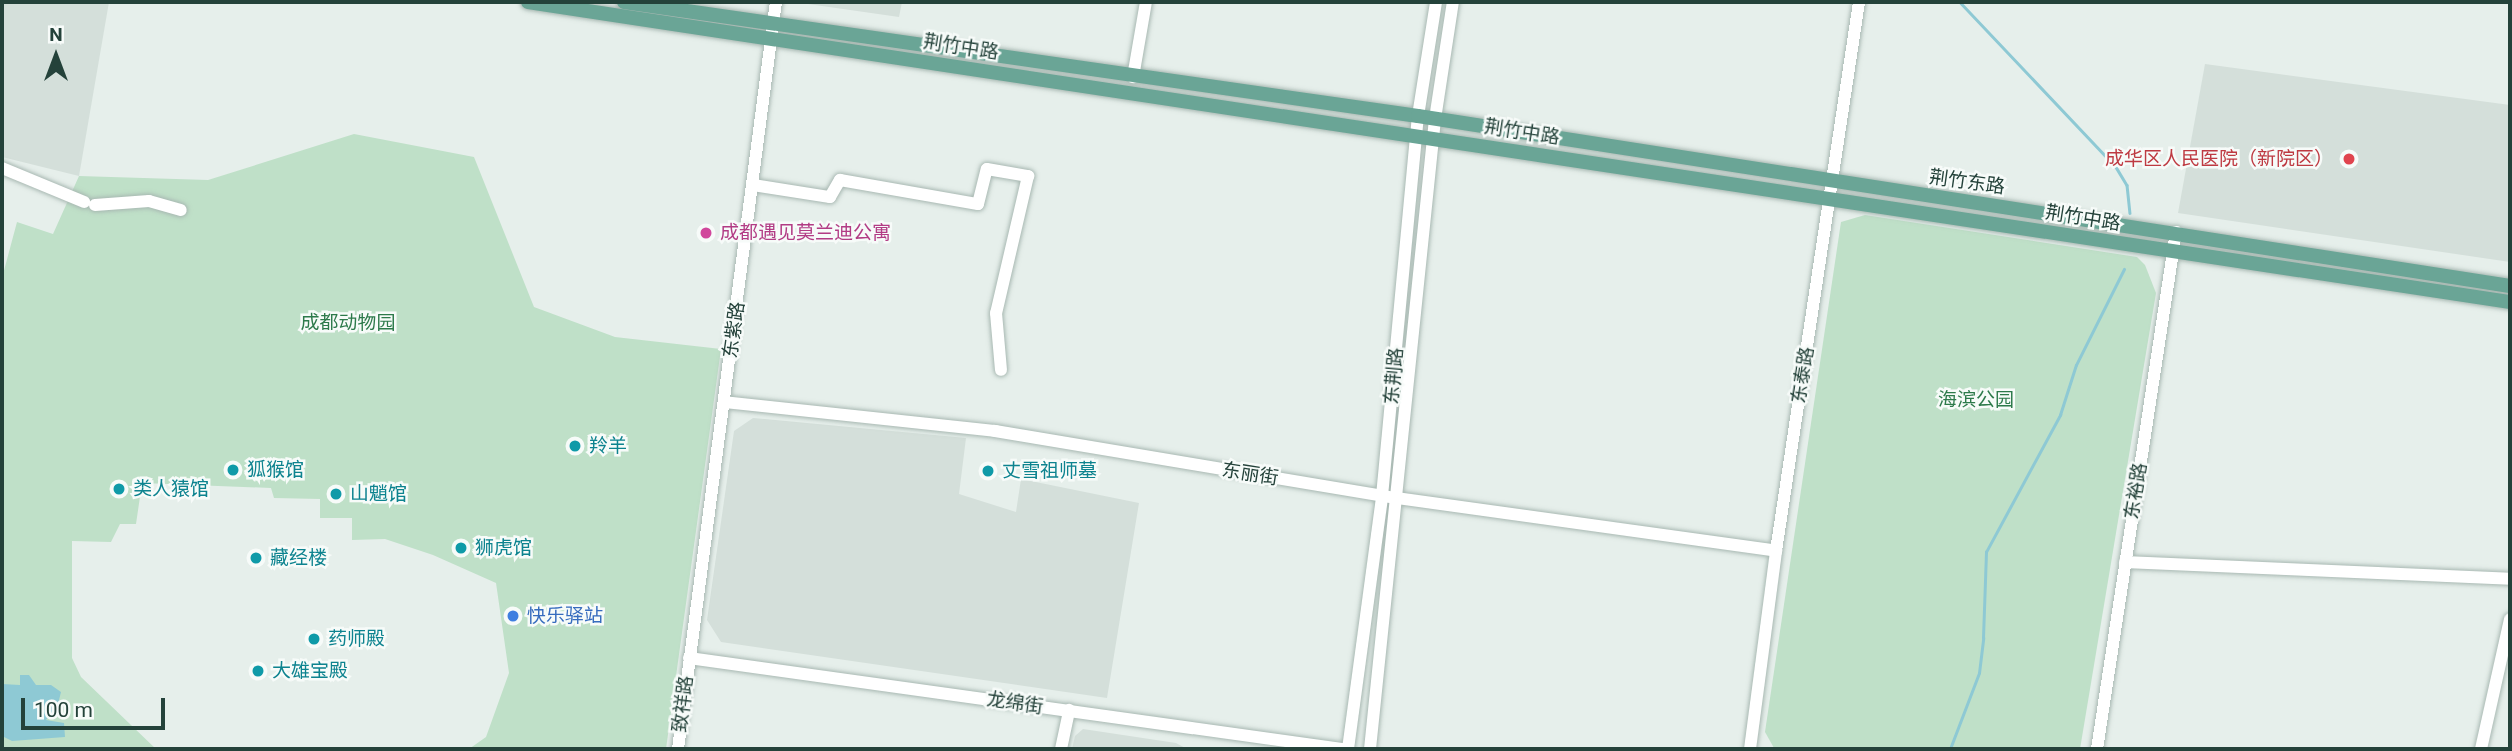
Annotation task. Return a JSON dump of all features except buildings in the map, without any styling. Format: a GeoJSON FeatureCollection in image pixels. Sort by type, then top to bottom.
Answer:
{"type":"FeatureCollection","features":[{"type":"Feature","properties":{"kind":"main road","name":"荆竹中路"},"geometry":{"type":"LineString","coordinates":[[528,2],[1133,77],[1418,117]]}},
{"type":"Feature","properties":{"kind":"main road","name":"荆竹中路"},"geometry":{"type":"LineString","coordinates":[[624,2],[772,31],[1416,136],[2510,302]]}},
{"type":"Feature","properties":{"kind":"main road","name":"荆竹东路"},"geometry":{"type":"LineString","coordinates":[[1418,117],[2176,232],[2510,286]]}},
{"type":"Feature","properties":{"kind":"street","name":"东紫路"},"geometry":{"type":"LineString","coordinates":[[689,658],[776,2]]}},
{"type":"Feature","properties":{"kind":"street"},"geometry":{"type":"LineString","coordinates":[[1133,77],[1146,2]]}},
{"type":"Feature","properties":{"kind":"street","name":"东荆路"},"geometry":{"type":"LineString","coordinates":[[1370,749],[1416,136],[1436,2]]}},
{"type":"Feature","properties":{"kind":"street","name":"东荆路"},"geometry":{"type":"LineString","coordinates":[[1348,749],[1389,496],[1435,119],[1453,2]]}},
{"type":"Feature","properties":{"kind":"street","name":"东泰路"},"geometry":{"type":"LineString","coordinates":[[1750,749],[1776,551],[1859,2]]}},
{"type":"Feature","properties":{"kind":"street"},"geometry":{"type":"LineString","coordinates":[[2,168],[90,203],[149,201],[181,209]]}},
{"type":"Feature","properties":{"kind":"street"},"geometry":{"type":"LineString","coordinates":[[753,185],[830,197],[840,180],[978,204],[988,169],[1028,176],[996,313],[1001,370]]}},
{"type":"Feature","properties":{"kind":"street","name":"东裕路"},"geometry":{"type":"LineString","coordinates":[[2097,749],[2176,232]]}},
{"type":"Feature","properties":{"kind":"street","name":"东丽街"},"geometry":{"type":"LineString","coordinates":[[724,402],[995,431],[1389,496],[1776,551]]}},
{"type":"Feature","properties":{"kind":"street"},"geometry":{"type":"LineString","coordinates":[[2125,562],[2510,579]]}},
{"type":"Feature","properties":{"kind":"street"},"geometry":{"type":"LineString","coordinates":[[2481,749],[2510,619]]}},
{"type":"Feature","properties":{"kind":"street","name":"龙绵街"},"geometry":{"type":"LineString","coordinates":[[689,658],[1342,749]]}},
{"type":"Feature","properties":{"kind":"street","name":"致祥路"},"geometry":{"type":"LineString","coordinates":[[678,749],[689,658]]}},
{"type":"Feature","properties":{"kind":"street"},"geometry":{"type":"LineString","coordinates":[[1061,749],[1069,710]]}},
{"type":"Feature","properties":{"kind":"shaded area"},"geometry":{"type":"Polygon","coordinates":[[[2,2],[109,2],[79,176],[2,157],[2,2]]]}},
{"type":"Feature","properties":{"kind":"shaded area"},"geometry":{"type":"Polygon","coordinates":[[[794,2],[902,2],[899,17],[794,2]]]}},
{"type":"Feature","properties":{"kind":"shaded area","name":"成华区人民医院（新院区）"},"geometry":{"type":"Polygon","coordinates":[[[2205,64],[2510,105],[2510,262],[2178,213],[2205,64]]]}},
{"type":"Feature","properties":{"kind":"shaded area"},"geometry":{"type":"Polygon","coordinates":[[[753,418],[966,438],[959,494],[1016,512],[1021,479],[1139,503],[1107,698],[721,642],[707,620],[734,431],[753,418]]]}},
{"type":"Feature","properties":{"kind":"shaded area"},"geometry":{"type":"Polygon","coordinates":[[[1083,729],[1176,743],[1187,749],[1072,749],[1075,736],[1083,729]]]}},
{"type":"Feature","properties":{"kind":"green space","name":"成都动物园"},"geometry":{"type":"Polygon","coordinates":[[[354,134],[474,157],[534,307],[615,337],[721,349],[666,749],[469,749],[486,737],[509,673],[496,583],[433,555],[385,539],[352,540],[352,518],[320,518],[320,499],[274,498],[271,488],[142,483],[136,524],[120,524],[111,542],[72,541],[72,658],[81,677],[156,749],[2,749],[2,278],[17,222],[53,234],[79,176],[208,180],[354,134]]]}},
{"type":"Feature","properties":{"kind":"green space","name":"海滨公园"},"geometry":{"type":"Polygon","coordinates":[[[1865,215],[2137,257],[2145,265],[2156,293],[2080,749],[1774,748],[1765,732],[1841,222],[1865,215]]]}},
{"type":"Feature","properties":{"kind":"water"},"geometry":{"type":"Polygon","coordinates":[[[20,675],[29,675],[36,685],[51,685],[61,692],[58,704],[46,720],[64,723],[65,737],[12,741],[2,736],[2,684],[20,685],[20,675]]]}},
{"type":"Feature","properties":{"kind":"waterway"},"geometry":{"type":"LineString","coordinates":[[1960,2],[2116,167],[2127,185],[2130,213]]}},
{"type":"Feature","properties":{"kind":"waterway"},"geometry":{"type":"LineString","coordinates":[[1950,749],[1979,673],[1986,552],[2060,415],[2076,365],[2124,269]]}},
{"type":"Feature","properties":{"kind":"place","name":"成华区人民医院（新院区）"},"geometry":{"type":"Point","coordinates":[2349,159]}},
{"type":"Feature","properties":{"kind":"place","name":"成都遇见莫兰迪公寓"},"geometry":{"type":"Point","coordinates":[706,233]}},
{"type":"Feature","properties":{"kind":"place","name":"羚羊"},"geometry":{"type":"Point","coordinates":[575,446]}},
{"type":"Feature","properties":{"kind":"place","name":"狐猴馆"},"geometry":{"type":"Point","coordinates":[233,470]}},
{"type":"Feature","properties":{"kind":"place","name":"丈雪祖师墓"},"geometry":{"type":"Point","coordinates":[988,471]}},
{"type":"Feature","properties":{"kind":"place","name":"类人猿馆"},"geometry":{"type":"Point","coordinates":[119,489]}},
{"type":"Feature","properties":{"kind":"place","name":"山魈馆"},"geometry":{"type":"Point","coordinates":[336,494]}},
{"type":"Feature","properties":{"kind":"place","name":"狮虎馆"},"geometry":{"type":"Point","coordinates":[461,548]}},
{"type":"Feature","properties":{"kind":"place","name":"藏经楼"},"geometry":{"type":"Point","coordinates":[256,558]}},
{"type":"Feature","properties":{"kind":"place","name":"快乐驿站"},"geometry":{"type":"Point","coordinates":[513,616]}},
{"type":"Feature","properties":{"kind":"place","name":"药师殿"},"geometry":{"type":"Point","coordinates":[314,639]}},
{"type":"Feature","properties":{"kind":"place","name":"大雄宝殿"},"geometry":{"type":"Point","coordinates":[258,671]}}]}
